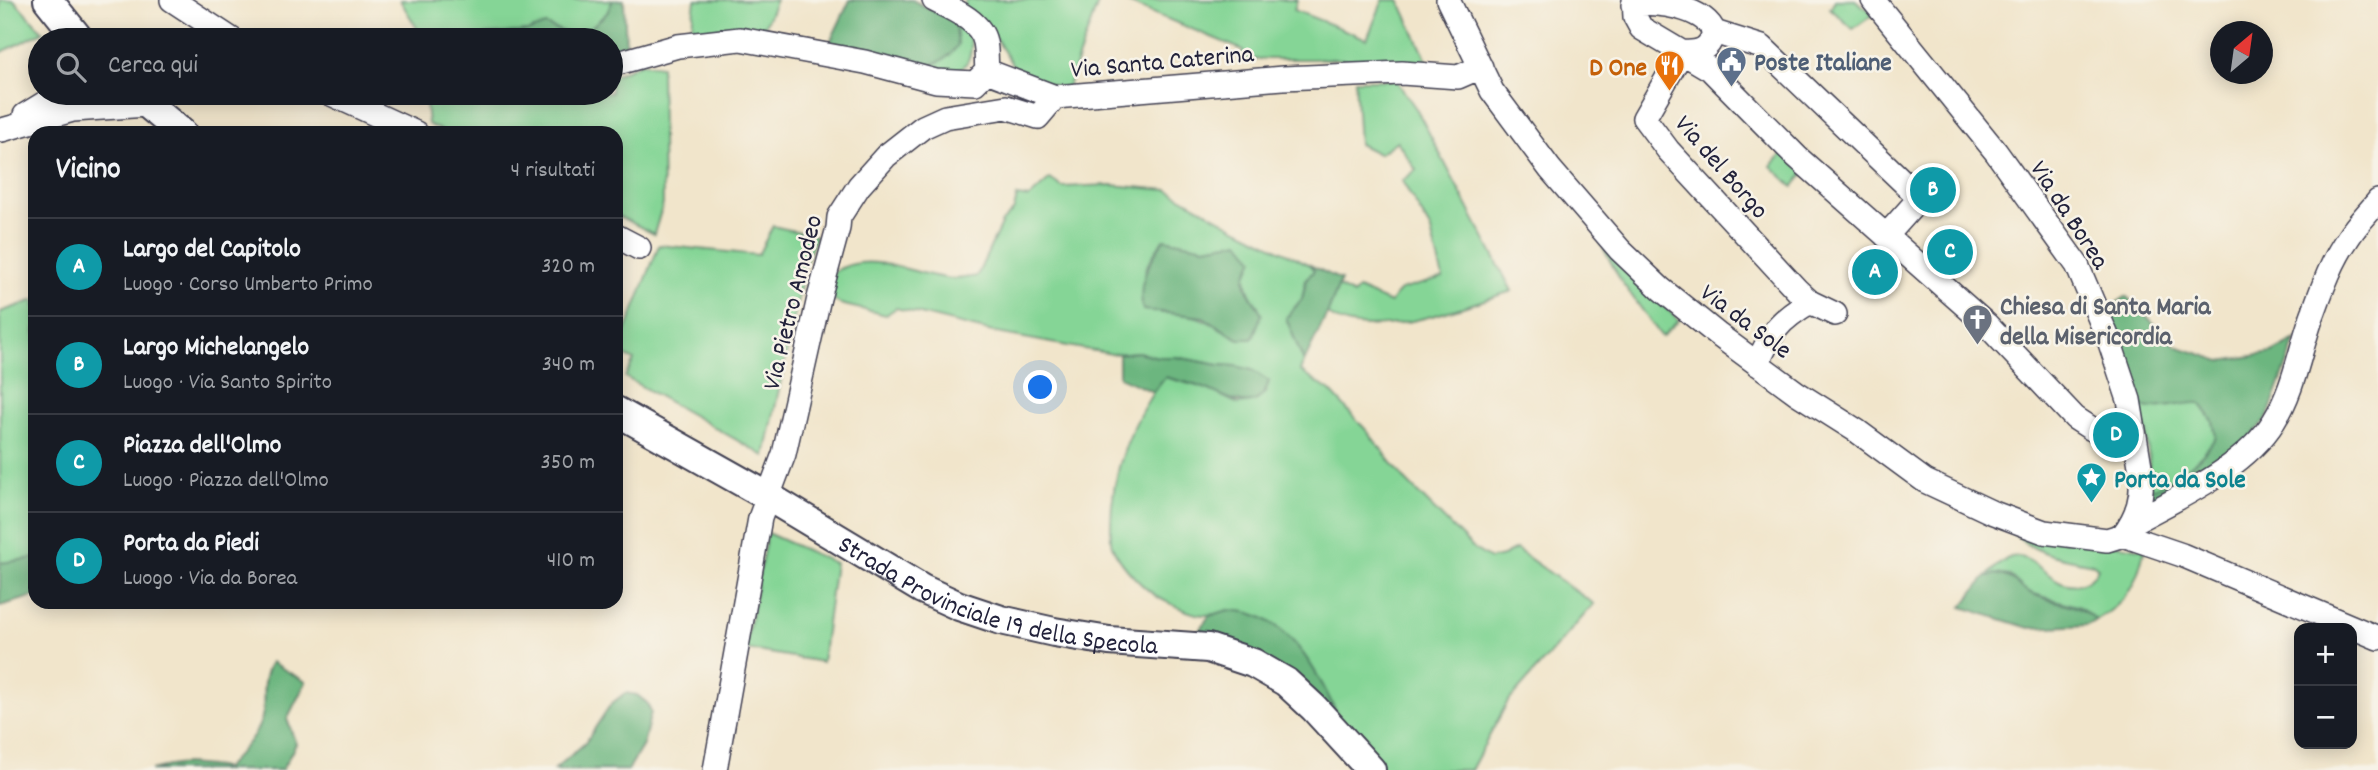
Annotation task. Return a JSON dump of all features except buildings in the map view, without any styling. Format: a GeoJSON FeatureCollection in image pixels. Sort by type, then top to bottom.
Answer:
{"type":"FeatureCollection","features":[{"type":"Feature","properties":{"kind":"main road"},"geometry":{"type":"LineString","coordinates":[[48,0],[70,28]]}},
{"type":"Feature","properties":{"kind":"main road"},"geometry":{"type":"LineString","coordinates":[[148,105],[174,126]]}},
{"type":"Feature","properties":{"kind":"main road","name":"Strada Provinciale 19 della Specola"},"geometry":{"type":"LineString","coordinates":[[623,415],[769,497],[879,564],[960,606],[1001,620],[1054,632],[1110,641],[1208,648],[1253,663],[1286,682],[1371,770]]}},
{"type":"Feature","properties":{"kind":"street"},"geometry":{"type":"LineString","coordinates":[[172,0],[215,28]]}},
{"type":"Feature","properties":{"kind":"street"},"geometry":{"type":"LineString","coordinates":[[623,62],[678,46],[740,39],[865,62],[936,81],[975,83],[987,71],[985,40],[978,28],[955,10],[934,0]]}},
{"type":"Feature","properties":{"kind":"street","name":"Via da Sole"},"geometry":{"type":"LineString","coordinates":[[1448,0],[1492,91],[1525,136],[1615,245],[1661,289],[1757,364],[1797,393],[1857,430],[1925,481],[1990,512],[2044,532],[2107,540],[2127,529]]}},
{"type":"Feature","properties":{"kind":"street","name":"Via da Borea"},"geometry":{"type":"LineString","coordinates":[[1873,0],[1996,152],[2077,265],[2110,343],[2129,400],[2142,482],[2137,514],[2127,529]]}},
{"type":"Feature","properties":{"kind":"street"},"geometry":{"type":"LineString","coordinates":[[1681,54],[1700,52],[1709,44],[1714,32],[1711,23],[1688,10],[1656,2],[1629,2],[1641,28],[1681,54],[1710,69],[1797,157],[1986,324],[2075,418],[2092,429]]}},
{"type":"Feature","properties":{"kind":"street"},"geometry":{"type":"LineString","coordinates":[[1714,32],[1762,47],[1919,197],[1886,236]]}},
{"type":"Feature","properties":{"kind":"street","name":"Via del Borgo"},"geometry":{"type":"LineString","coordinates":[[1681,54],[1644,118],[1675,158],[1810,302]]}},
{"type":"Feature","properties":{"kind":"street","name":"Via Santa Caterina"},"geometry":{"type":"LineString","coordinates":[[987,71],[1055,97],[1283,78],[1402,73],[1458,77],[1481,67]]}},
{"type":"Feature","properties":{"kind":"street","name":"Via Pietro Amodeo"},"geometry":{"type":"LineString","coordinates":[[769,497],[784,454],[839,216],[859,186],[886,156],[923,127],[957,114],[1006,107],[1038,117],[1055,97]]}},
{"type":"Feature","properties":{"kind":"street"},"geometry":{"type":"LineString","coordinates":[[1,131],[42,105]]}},
{"type":"Feature","properties":{"kind":"street"},"geometry":{"type":"LineString","coordinates":[[1,131],[73,110],[104,105]]}},
{"type":"Feature","properties":{"kind":"street"},"geometry":{"type":"LineString","coordinates":[[355,105],[401,126]]}},
{"type":"Feature","properties":{"kind":"street"},"geometry":{"type":"LineString","coordinates":[[2127,529],[2221,471],[2253,447],[2273,423],[2284,404],[2314,311],[2337,256],[2347,238],[2378,201]]}},
{"type":"Feature","properties":{"kind":"street"},"geometry":{"type":"LineString","coordinates":[[623,240],[639,248]]}},
{"type":"Feature","properties":{"kind":"street"},"geometry":{"type":"LineString","coordinates":[[1757,364],[1772,331],[1794,312],[1810,302],[1835,314]]}},
{"type":"Feature","properties":{"kind":"street"},"geometry":{"type":"LineString","coordinates":[[715,770],[760,518],[769,497]]}},
{"type":"Feature","properties":{"kind":"street"},"geometry":{"type":"LineString","coordinates":[[2127,529],[2378,638]]}},
{"type":"Feature","properties":{"kind":"green space"},"geometry":{"type":"Polygon","coordinates":[[[0,0],[14,0],[39,28],[28,28],[28,39],[0,53],[0,0]]]}},
{"type":"Feature","properties":{"kind":"green space"},"geometry":{"type":"Polygon","coordinates":[[[400,0],[613,0],[607,13],[591,28],[553,28],[545,25],[537,28],[417,28],[400,0]]]}},
{"type":"Feature","properties":{"kind":"green space"},"geometry":{"type":"Polygon","coordinates":[[[613,0],[624,0],[626,49],[623,49],[623,28],[590,28],[607,13],[613,0]]]}},
{"type":"Feature","properties":{"kind":"green space"},"geometry":{"type":"Polygon","coordinates":[[[695,0],[776,0],[763,30],[729,28],[691,33],[695,0]]]}},
{"type":"Feature","properties":{"kind":"green space"},"geometry":{"type":"Polygon","coordinates":[[[850,0],[912,0],[955,21],[958,45],[950,55],[940,61],[916,66],[829,44],[850,0]]]}},
{"type":"Feature","properties":{"kind":"green space"},"geometry":{"type":"Polygon","coordinates":[[[966,0],[1099,0],[1067,89],[1030,79],[1015,69],[997,40],[976,17],[962,9],[966,0]]]}},
{"type":"Feature","properties":{"kind":"green space"},"geometry":{"type":"Polygon","coordinates":[[[1121,0],[1297,0],[1294,10],[1367,39],[1383,0],[1399,0],[1429,65],[1362,59],[1240,59],[1243,50],[1121,0]]]}},
{"type":"Feature","properties":{"kind":"green space"},"geometry":{"type":"Polygon","coordinates":[[[1835,0],[1855,0],[1874,14],[1853,29],[1830,8],[1835,0]]]}},
{"type":"Feature","properties":{"kind":"green space"},"geometry":{"type":"Polygon","coordinates":[[[955,21],[966,31],[971,43],[970,55],[965,65],[951,72],[916,66],[935,63],[945,58],[958,44],[955,21]]]}},
{"type":"Feature","properties":{"kind":"green space"},"geometry":{"type":"Polygon","coordinates":[[[641,63],[661,66],[663,204],[654,234],[623,218],[623,126],[428,124],[426,105],[623,105],[623,71],[641,63]]]}},
{"type":"Feature","properties":{"kind":"green space"},"geometry":{"type":"Polygon","coordinates":[[[1355,80],[1396,80],[1417,110],[1512,291],[1444,313],[1392,324],[1367,326],[1345,323],[1327,314],[1338,287],[1354,295],[1358,289],[1390,303],[1400,290],[1443,278],[1430,228],[1402,181],[1416,170],[1397,141],[1379,154],[1359,144],[1355,80]]]}},
{"type":"Feature","properties":{"kind":"green space"},"geometry":{"type":"Polygon","coordinates":[[[1787,149],[1808,168],[1793,187],[1771,166],[1787,149]]]}},
{"type":"Feature","properties":{"kind":"green space"},"geometry":{"type":"Polygon","coordinates":[[[1050,179],[1062,187],[1111,185],[1168,190],[1310,265],[1315,271],[1306,278],[1302,299],[1286,318],[1304,362],[1300,371],[1330,391],[1367,431],[1407,482],[1473,548],[1490,559],[1516,549],[1594,604],[1507,703],[1471,770],[1377,770],[1228,610],[1210,615],[1195,614],[1163,600],[1141,584],[1116,554],[1111,536],[1115,485],[1119,466],[1142,410],[1164,377],[1208,389],[1238,404],[1251,402],[1266,392],[1236,366],[1158,357],[1138,352],[1112,354],[997,333],[896,308],[886,315],[840,304],[833,299],[831,285],[834,272],[848,265],[878,263],[954,279],[977,276],[1002,222],[1014,210],[1017,196],[1029,198],[1050,179]],[[1163,239],[1145,269],[1161,313],[1195,316],[1239,339],[1254,336],[1258,306],[1248,288],[1246,275],[1251,266],[1240,241],[1205,247],[1163,239]]]}},
{"type":"Feature","properties":{"kind":"green space"},"geometry":{"type":"Polygon","coordinates":[[[773,226],[816,236],[805,265],[765,456],[625,377],[634,360],[623,354],[623,339],[659,245],[758,255],[773,226]]]}},
{"type":"Feature","properties":{"kind":"green space"},"geometry":{"type":"Polygon","coordinates":[[[1164,239],[1205,247],[1240,241],[1254,259],[1245,280],[1250,296],[1262,314],[1252,339],[1239,339],[1203,317],[1143,310],[1143,281],[1149,264],[1164,239]]]}},
{"type":"Feature","properties":{"kind":"green space"},"geometry":{"type":"Polygon","coordinates":[[[1601,244],[1633,279],[1679,320],[1662,337],[1621,281],[1601,244]]]}},
{"type":"Feature","properties":{"kind":"green space"},"geometry":{"type":"Polygon","coordinates":[[[1310,265],[1341,280],[1304,362],[1286,318],[1302,299],[1307,278],[1314,271],[1310,265]]]}},
{"type":"Feature","properties":{"kind":"green space"},"geometry":{"type":"Polygon","coordinates":[[[2127,296],[2176,346],[2221,361],[2272,353],[2296,340],[2267,419],[2234,455],[2148,509],[2149,490],[2187,469],[2216,437],[2213,421],[2200,403],[2153,408],[2138,406],[2108,311],[2127,296]]]}},
{"type":"Feature","properties":{"kind":"green space"},"geometry":{"type":"Polygon","coordinates":[[[28,302],[28,559],[0,563],[0,312],[28,302]]]}},
{"type":"Feature","properties":{"kind":"green space"},"geometry":{"type":"Polygon","coordinates":[[[1138,352],[1158,357],[1236,366],[1252,370],[1269,381],[1258,399],[1251,402],[1235,401],[1198,386],[1165,377],[1153,392],[1119,377],[1119,354],[1138,352]]]}},
{"type":"Feature","properties":{"kind":"green space"},"geometry":{"type":"Polygon","coordinates":[[[2200,403],[2213,421],[2216,437],[2187,469],[2149,490],[2148,447],[2138,406],[2149,409],[2200,403]]]}},
{"type":"Feature","properties":{"kind":"green space"},"geometry":{"type":"Polygon","coordinates":[[[2009,529],[2145,549],[2130,591],[2117,606],[2096,620],[2080,607],[2027,592],[2010,576],[1995,574],[1985,578],[2000,563],[2011,557],[2029,560],[2054,578],[2072,585],[2087,581],[2097,571],[2098,568],[2094,564],[2059,557],[2037,549],[2009,529]]]}},
{"type":"Feature","properties":{"kind":"green space"},"geometry":{"type":"Polygon","coordinates":[[[767,533],[835,563],[822,662],[745,649],[767,533]]]}},
{"type":"Feature","properties":{"kind":"green space"},"geometry":{"type":"Polygon","coordinates":[[[28,559],[28,598],[0,606],[0,563],[28,559]]]}},
{"type":"Feature","properties":{"kind":"green space"},"geometry":{"type":"Polygon","coordinates":[[[1995,574],[2011,579],[2038,596],[2071,605],[2096,620],[2087,625],[2029,628],[1962,607],[1985,578],[1995,574]]]}},
{"type":"Feature","properties":{"kind":"green space"},"geometry":{"type":"Polygon","coordinates":[[[1228,610],[1247,612],[1265,619],[1292,640],[1313,668],[1336,712],[1196,635],[1209,616],[1228,610]]]}},
{"type":"Feature","properties":{"kind":"green space"},"geometry":{"type":"Polygon","coordinates":[[[271,662],[306,682],[287,719],[296,744],[282,770],[151,770],[188,764],[225,768],[258,727],[263,712],[264,681],[271,662]]]}},
{"type":"Feature","properties":{"kind":"green space"},"geometry":{"type":"Polygon","coordinates":[[[625,693],[637,695],[647,703],[651,712],[643,745],[628,770],[554,770],[585,743],[611,704],[625,693]]]}},
{"type":"Feature","properties":{"kind":"place","name":"Poste Italiane"},"geometry":{"type":"Point","coordinates":[1731,88]}},
{"type":"Feature","properties":{"kind":"place","name":"D One"},"geometry":{"type":"Point","coordinates":[1670,93]}},
{"type":"Feature","properties":{"kind":"place","name":"Largo Michelangelo"},"geometry":{"type":"Point","coordinates":[1933,190]}},
{"type":"Feature","properties":{"kind":"place","name":"Piazza dell'Olmo"},"geometry":{"type":"Point","coordinates":[1950,252]}},
{"type":"Feature","properties":{"kind":"place","name":"Largo del Capitolo"},"geometry":{"type":"Point","coordinates":[1875,272]}},
{"type":"Feature","properties":{"kind":"place","name":"Chiesa di Santa Maria della Misericordia"},"geometry":{"type":"Point","coordinates":[1977,347]}},
{"type":"Feature","properties":{"kind":"place","name":"Porta da Piedi"},"geometry":{"type":"Point","coordinates":[2116,435]}},
{"type":"Feature","properties":{"kind":"place","name":"Porta da Sole"},"geometry":{"type":"Point","coordinates":[2091,505]}}]}
